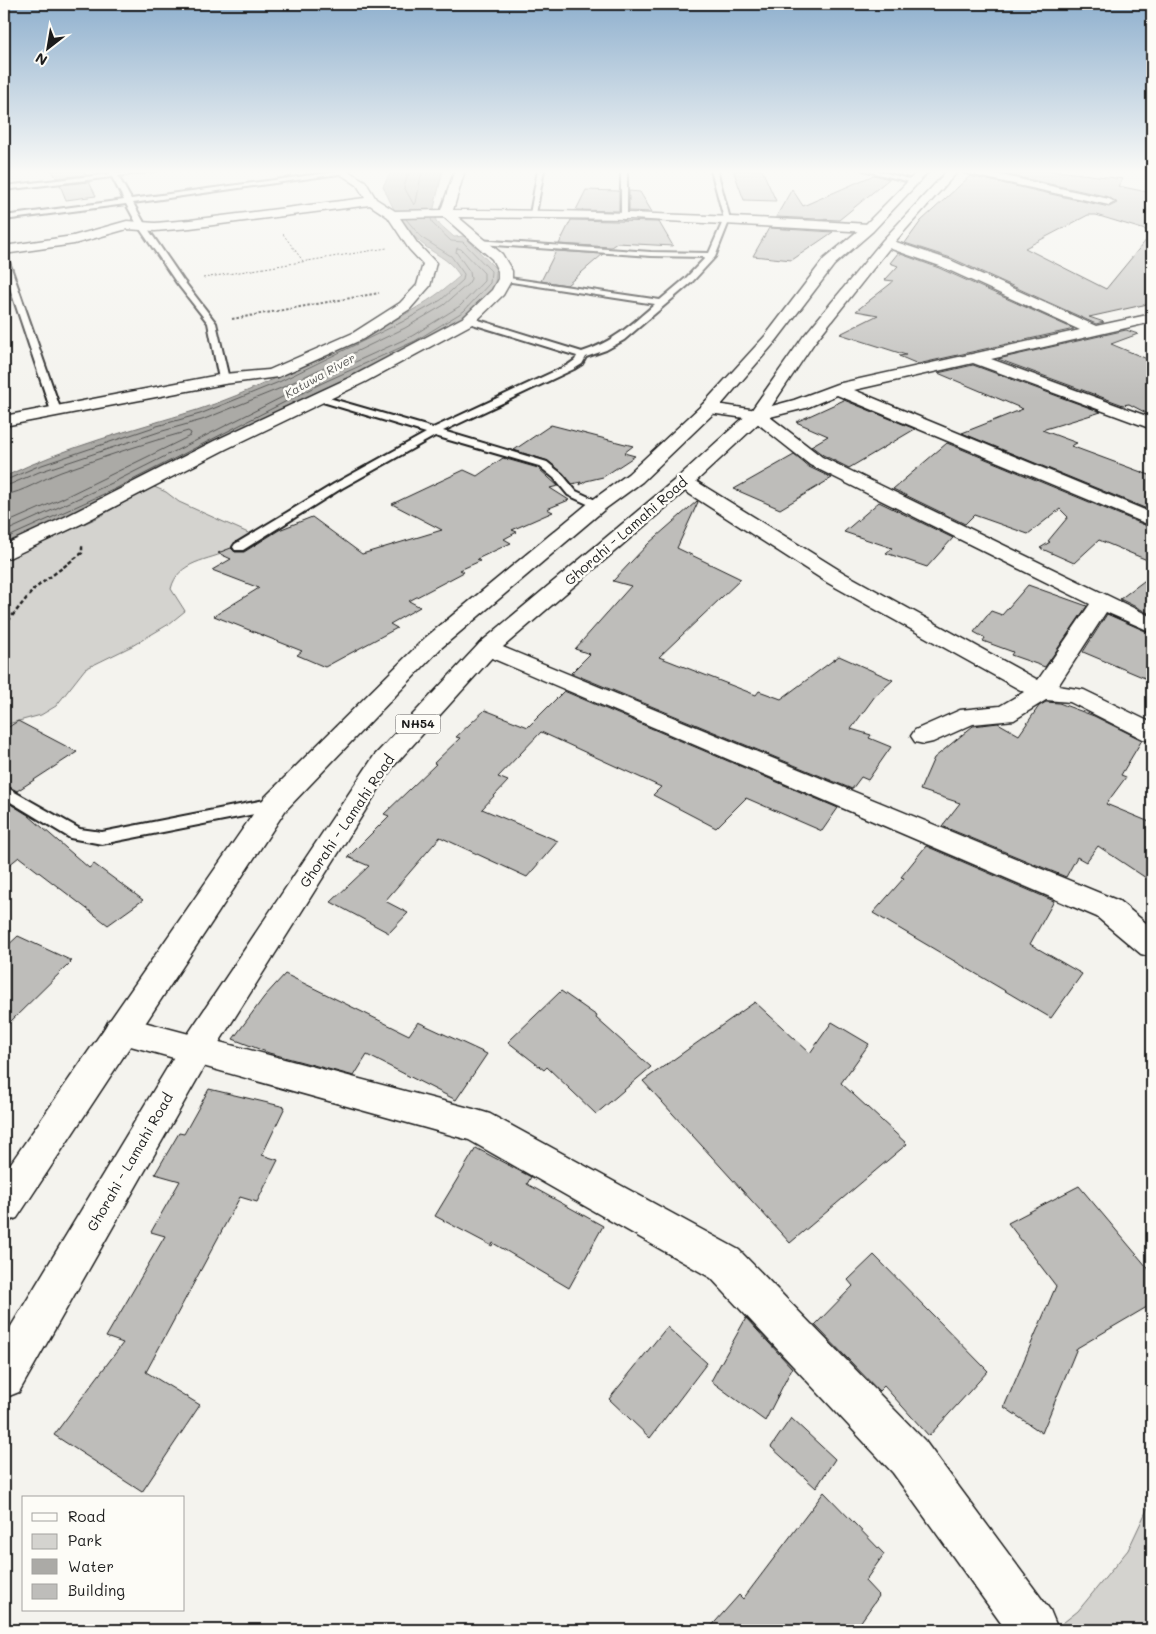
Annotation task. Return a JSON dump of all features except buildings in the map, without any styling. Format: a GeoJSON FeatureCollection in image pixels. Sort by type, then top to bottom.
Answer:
{"type":"FeatureCollection","features":[{"type":"Feature","properties":{"kind":"street"},"geometry":{"type":"LineString","coordinates":[[4,250],[30,246]]}},
{"type":"Feature","properties":{"kind":"street"},"geometry":{"type":"LineString","coordinates":[[4,421],[224,380],[272,374],[358,336],[405,306],[423,286],[430,264],[413,246]]}},
{"type":"Feature","properties":{"kind":"street"},"geometry":{"type":"LineString","coordinates":[[4,554],[220,445],[393,362],[469,320],[490,301],[505,279],[505,270],[502,263],[485,246]]}},
{"type":"Feature","properties":{"kind":"street","name":"Ghorahi - Lamahi Road"},"geometry":{"type":"LineString","coordinates":[[4,1205],[274,804],[433,643],[598,505],[635,478],[709,408],[771,338],[829,262],[858,246]]}},
{"type":"Feature","properties":{"kind":"street","name":"Ghorahi - Lamahi Road"},"geometry":{"type":"LineString","coordinates":[[4,1377],[196,1050],[383,762],[488,648],[684,482],[757,414],[870,246]]}},
{"type":"Feature","properties":{"kind":"street"},"geometry":{"type":"LineString","coordinates":[[905,246],[1093,330]]}},
{"type":"Feature","properties":{"kind":"street"},"geometry":{"type":"LineString","coordinates":[[709,408],[757,414],[800,404],[837,389],[1152,318]]}},
{"type":"Feature","properties":{"kind":"street"},"geometry":{"type":"LineString","coordinates":[[974,358],[1152,424]]}},
{"type":"Feature","properties":{"kind":"street"},"geometry":{"type":"LineString","coordinates":[[837,389],[1152,520]]}},
{"type":"Feature","properties":{"kind":"street"},"geometry":{"type":"LineString","coordinates":[[757,414],[816,461],[1152,625]]}},
{"type":"Feature","properties":{"kind":"street"},"geometry":{"type":"LineString","coordinates":[[684,482],[836,578],[1042,692],[1075,695],[1152,733]]}},
{"type":"Feature","properties":{"kind":"street"},"geometry":{"type":"LineString","coordinates":[[924,736],[969,716],[1005,714],[1042,692],[1102,602]]}},
{"type":"Feature","properties":{"kind":"street"},"geometry":{"type":"LineString","coordinates":[[488,648],[1108,910],[1152,945]]}},
{"type":"Feature","properties":{"kind":"street"},"geometry":{"type":"LineString","coordinates":[[121,1030],[477,1126],[725,1264],[909,1457],[1033,1627]]}},
{"type":"Feature","properties":{"kind":"lane"},"geometry":{"type":"LineString","coordinates":[[156,246],[180,282],[212,323],[224,380]]}},
{"type":"Feature","properties":{"kind":"lane"},"geometry":{"type":"LineString","coordinates":[[541,246],[651,254],[712,255]]}},
{"type":"Feature","properties":{"kind":"lane"},"geometry":{"type":"LineString","coordinates":[[469,320],[582,355],[603,348],[621,338],[663,303],[712,255],[716,246]]}},
{"type":"Feature","properties":{"kind":"lane"},"geometry":{"type":"LineString","coordinates":[[4,259],[56,411]]}},
{"type":"Feature","properties":{"kind":"lane"},"geometry":{"type":"LineString","coordinates":[[505,279],[663,303]]}},
{"type":"Feature","properties":{"kind":"lane"},"geometry":{"type":"LineString","coordinates":[[239,547],[338,486],[436,431],[558,374],[579,362],[582,355]]}},
{"type":"Feature","properties":{"kind":"lane"},"geometry":{"type":"LineString","coordinates":[[319,398],[543,464],[558,476],[572,493],[598,505]]}},
{"type":"Feature","properties":{"kind":"lane"},"geometry":{"type":"LineString","coordinates":[[4,792],[76,834],[102,838],[274,804]]}},
{"type":"Feature","properties":{"kind":"path"},"geometry":{"type":"LineString","coordinates":[[292,246],[303,262]]}},
{"type":"Feature","properties":{"kind":"path"},"geometry":{"type":"LineString","coordinates":[[180,282],[411,246]]}},
{"type":"Feature","properties":{"kind":"path"},"geometry":{"type":"LineString","coordinates":[[212,323],[423,286]]}},
{"type":"Feature","properties":{"kind":"path"},"geometry":{"type":"LineString","coordinates":[[4,626],[24,599],[74,561],[82,552],[74,520]]}},
{"type":"Feature","properties":{"kind":"green space"},"geometry":{"type":"Polygon","coordinates":[[[152,486],[166,492],[179,502],[255,536],[231,550],[195,563],[180,572],[171,589],[185,611],[169,624],[132,646],[85,669],[56,706],[41,715],[4,725],[4,560],[97,518],[152,486]]]}},
{"type":"Feature","properties":{"kind":"green space"},"geometry":{"type":"Polygon","coordinates":[[[1152,1499],[1152,1630],[1054,1630],[1078,1611],[1128,1550],[1152,1499]]]}},
{"type":"Feature","properties":{"kind":"water","name":"Katuwa River"},"geometry":{"type":"Polygon","coordinates":[[[425,246],[474,246],[496,269],[495,285],[467,315],[417,346],[323,389],[69,516],[4,545],[4,477],[75,448],[217,403],[294,370],[393,321],[447,287],[460,276],[446,260],[425,246]]]}}]}
